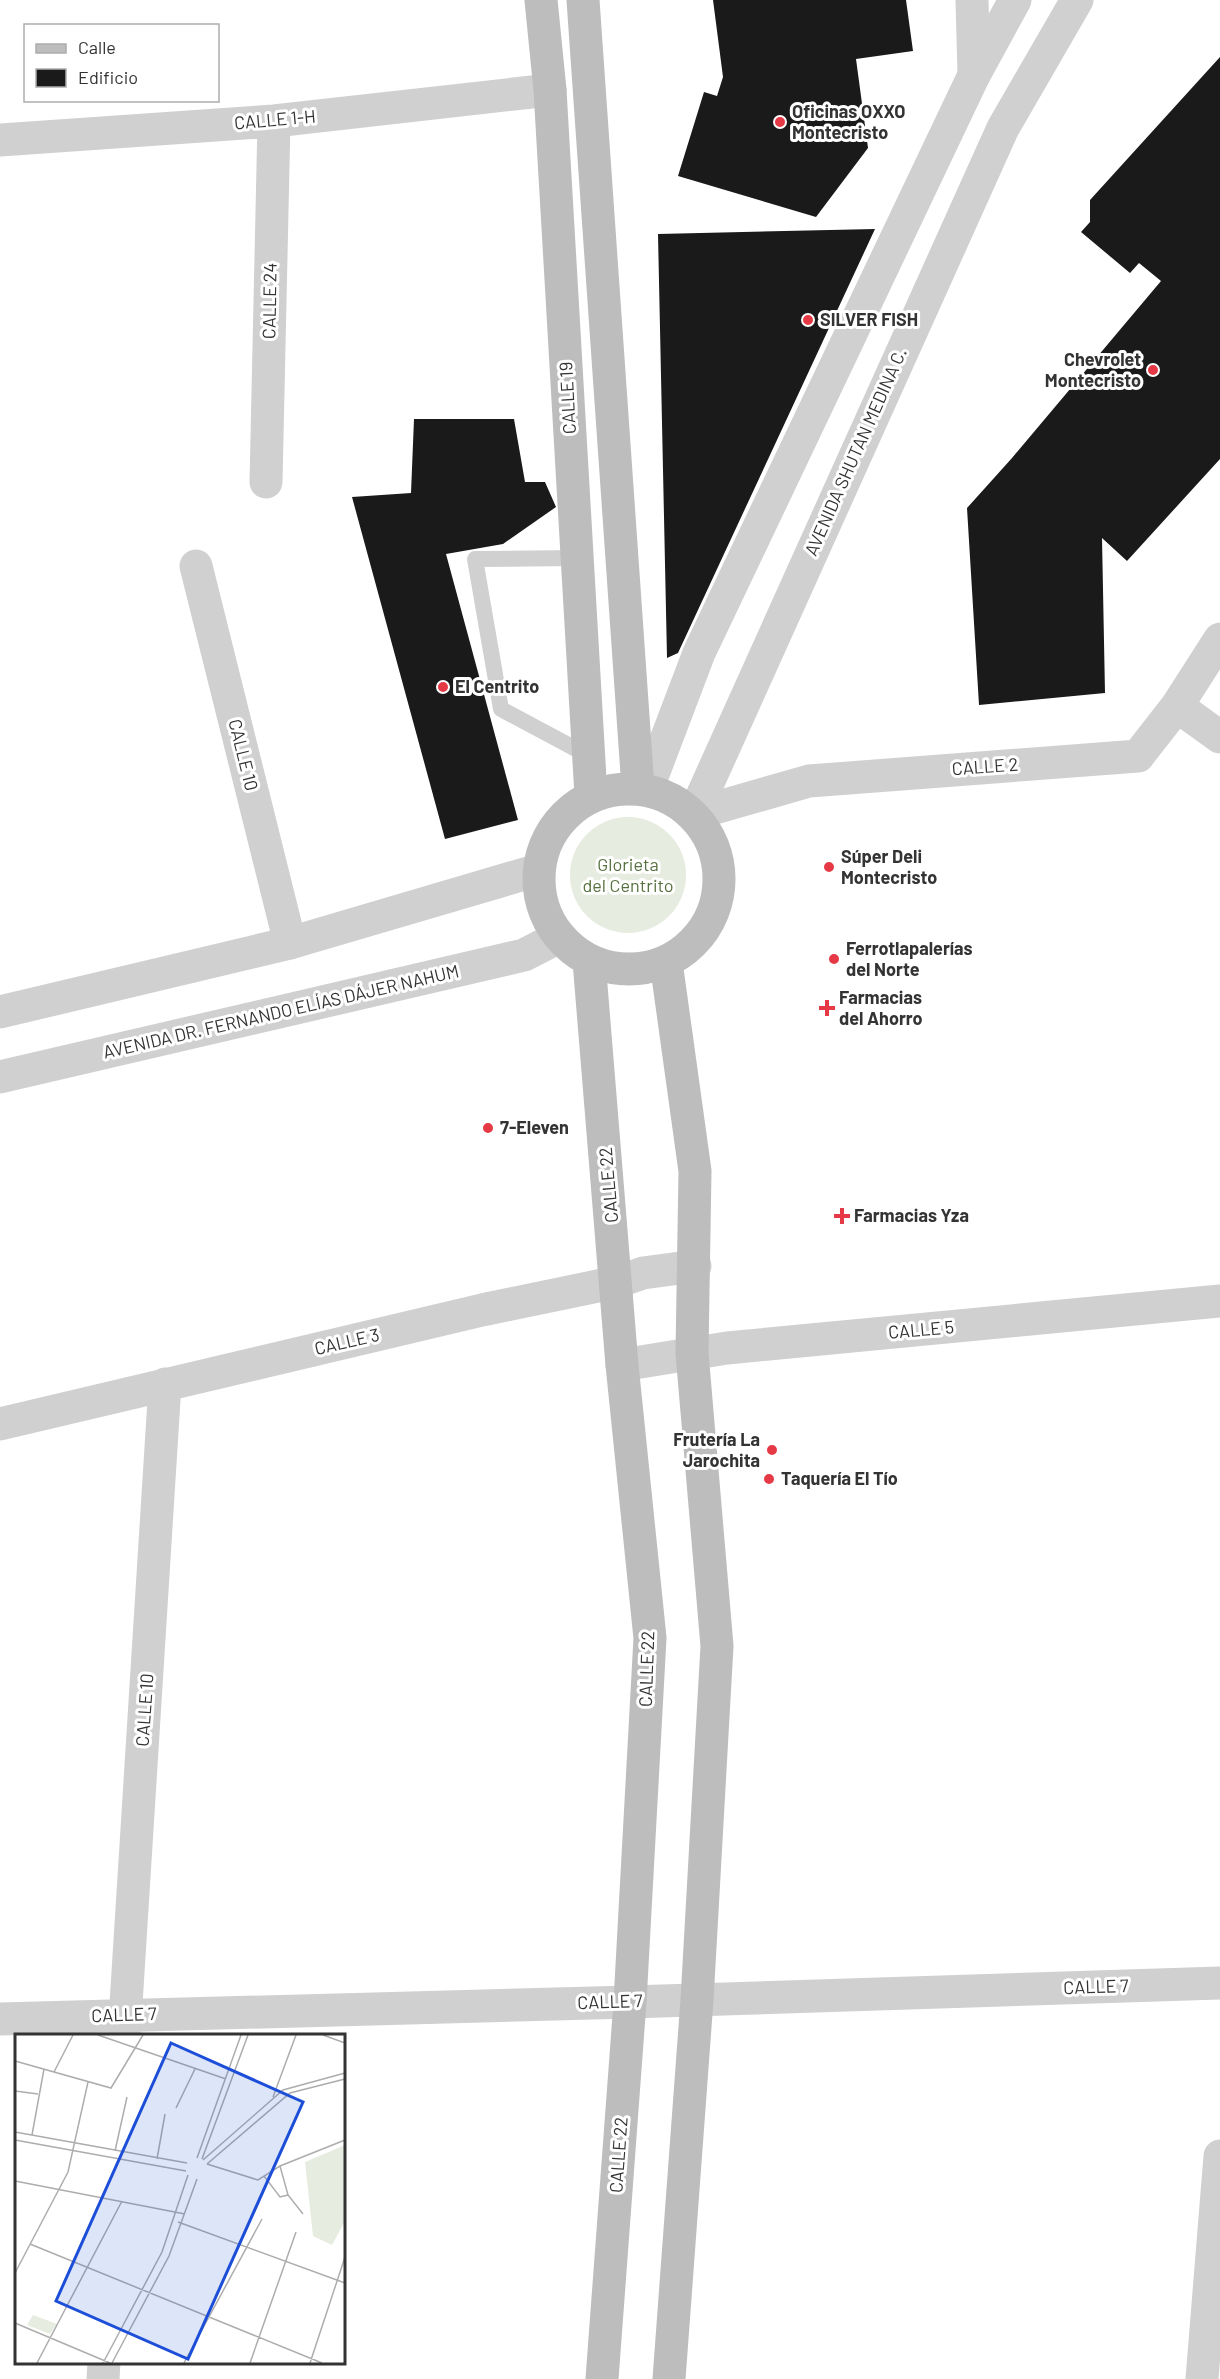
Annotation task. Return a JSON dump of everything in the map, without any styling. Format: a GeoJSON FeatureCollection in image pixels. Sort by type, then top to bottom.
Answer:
{"type":"FeatureCollection","features":[{"type":"Feature","properties":{"kind":"main road","name":"CALLE 19"},"geometry":{"type":"LineString","coordinates":[[541,0],[550,90],[591,796]]}},
{"type":"Feature","properties":{"kind":"main road"},"geometry":{"type":"LineString","coordinates":[[583,0],[642,789]]}},
{"type":"Feature","properties":{"kind":"main road"},"geometry":{"type":"LineString","coordinates":[[614,789],[642,789],[678,802],[694,814],[712,839],[721,872],[717,904],[698,939],[666,962],[628,970],[590,961],[558,937],[546,916],[539,894],[538,870],[544,847],[562,817],[591,796],[614,789]]}},
{"type":"Feature","properties":{"kind":"main road","name":"CALLE 22"},"geometry":{"type":"LineString","coordinates":[[590,961],[622,1365],[650,1638],[630,2002],[602,2379]]}},
{"type":"Feature","properties":{"kind":"main road"},"geometry":{"type":"LineString","coordinates":[[666,962],[695,1171],[692,1353],[717,1646],[697,2000],[669,2379]]}},
{"type":"Feature","properties":{"kind":"street"},"geometry":{"type":"LineString","coordinates":[[972,0],[974,75]]}},
{"type":"Feature","properties":{"kind":"street"},"geometry":{"type":"LineString","coordinates":[[642,789],[699,653],[974,75],[1015,0]]}},
{"type":"Feature","properties":{"kind":"street","name":"AVENIDA SHUTAN MEDINA C."},"geometry":{"type":"LineString","coordinates":[[694,814],[1003,128],[1077,0]]}},
{"type":"Feature","properties":{"kind":"street","name":"CALLE 1-H"},"geometry":{"type":"LineString","coordinates":[[0,140],[274,121],[550,90]]}},
{"type":"Feature","properties":{"kind":"street","name":"CALLE 24"},"geometry":{"type":"LineString","coordinates":[[266,482],[274,121]]}},
{"type":"Feature","properties":{"kind":"street","name":"CALLE 10"},"geometry":{"type":"LineString","coordinates":[[196,566],[290,943]]}},
{"type":"Feature","properties":{"kind":"street","name":"CALLE 2"},"geometry":{"type":"LineString","coordinates":[[694,814],[809,781],[1138,756],[1177,706],[1220,639]]}},
{"type":"Feature","properties":{"kind":"street"},"geometry":{"type":"LineString","coordinates":[[1177,706],[1220,738]]}},
{"type":"Feature","properties":{"kind":"street"},"geometry":{"type":"LineString","coordinates":[[0,1012],[290,943],[538,870]]}},
{"type":"Feature","properties":{"kind":"street","name":"AVENIDA DR. FERNANDO ELÍAS DÁJER NAHUM"},"geometry":{"type":"LineString","coordinates":[[0,1077],[524,955],[558,937]]}},
{"type":"Feature","properties":{"kind":"street","name":"CALLE 3"},"geometry":{"type":"LineString","coordinates":[[0,1424],[482,1310],[617,1282],[643,1273],[695,1266]]}},
{"type":"Feature","properties":{"kind":"street","name":"CALLE 5"},"geometry":{"type":"LineString","coordinates":[[622,1365],[727,1348],[1220,1301]]}},
{"type":"Feature","properties":{"kind":"street","name":"CALLE 10"},"geometry":{"type":"LineString","coordinates":[[125,2025],[165,1384]]}},
{"type":"Feature","properties":{"kind":"street","name":"CALLE 7"},"geometry":{"type":"LineString","coordinates":[[0,2019],[125,2025],[630,2002],[1220,1983]]}},
{"type":"Feature","properties":{"kind":"street"},"geometry":{"type":"LineString","coordinates":[[1202,2379],[1220,2156]]}},
{"type":"Feature","properties":{"kind":"street"},"geometry":{"type":"LineString","coordinates":[[103,2379],[104,2364]]}},
{"type":"Feature","properties":{"kind":"lane"},"geometry":{"type":"LineString","coordinates":[[577,558],[475,559],[501,709],[589,756]]}},
{"type":"Feature","properties":{"kind":"green space","name":"Glorieta del Centrito"},"geometry":{"type":"Polygon","coordinates":[[[628,817],[650,822],[669,834],[681,853],[686,875],[681,897],[669,916],[650,928],[628,933],[606,928],[587,916],[575,897],[570,875],[575,853],[587,834],[606,822],[628,817]]]}},
{"type":"Feature","properties":{"kind":"building","name":"Oficinas OXXO Montecristo"},"geometry":{"type":"Polygon","coordinates":[[[713,0],[906,0],[913,51],[856,59],[868,148],[816,217],[678,176],[704,92],[717,96],[723,77],[713,0]]]}},
{"type":"Feature","properties":{"kind":"building","name":"Chevrolet Montecristo"},"geometry":{"type":"Polygon","coordinates":[[[1220,57],[1220,459],[1127,561],[1102,538],[1105,693],[979,705],[967,508],[1161,281],[1139,263],[1130,273],[1081,232],[1090,222],[1090,200],[1220,57]]]}},
{"type":"Feature","properties":{"kind":"building"},"geometry":{"type":"Polygon","coordinates":[[[875,229],[678,653],[667,658],[658,234],[875,229]]]}},
{"type":"Feature","properties":{"kind":"building","name":"El Centrito"},"geometry":{"type":"Polygon","coordinates":[[[414,419],[514,419],[525,482],[545,482],[556,507],[503,544],[446,554],[518,820],[445,839],[352,497],[411,493],[414,419]]]}},
{"type":"Feature","properties":{"kind":"place","name":"Oficinas OXXO Montecristo"},"geometry":{"type":"Point","coordinates":[780,122]}},
{"type":"Feature","properties":{"kind":"place","name":"SILVER FISH"},"geometry":{"type":"Point","coordinates":[808,320]}},
{"type":"Feature","properties":{"kind":"place","name":"Chevrolet Montecristo"},"geometry":{"type":"Point","coordinates":[1153,370]}},
{"type":"Feature","properties":{"kind":"place","name":"El Centrito"},"geometry":{"type":"Point","coordinates":[443,687]}},
{"type":"Feature","properties":{"kind":"place","name":"Súper Deli Montecristo"},"geometry":{"type":"Point","coordinates":[829,867]}},
{"type":"Feature","properties":{"kind":"place","name":"Ferrotlapalerías del Norte"},"geometry":{"type":"Point","coordinates":[834,959]}},
{"type":"Feature","properties":{"kind":"place","name":"Farmacias del Ahorro"},"geometry":{"type":"Point","coordinates":[827,1008]}},
{"type":"Feature","properties":{"kind":"place","name":"7-Eleven"},"geometry":{"type":"Point","coordinates":[488,1128]}},
{"type":"Feature","properties":{"kind":"place","name":"Farmacias Yza"},"geometry":{"type":"Point","coordinates":[842,1216]}},
{"type":"Feature","properties":{"kind":"place","name":"Frutería La Jarochita"},"geometry":{"type":"Point","coordinates":[772,1450]}},
{"type":"Feature","properties":{"kind":"place","name":"Taquería El Tío"},"geometry":{"type":"Point","coordinates":[769,1479]}}]}
